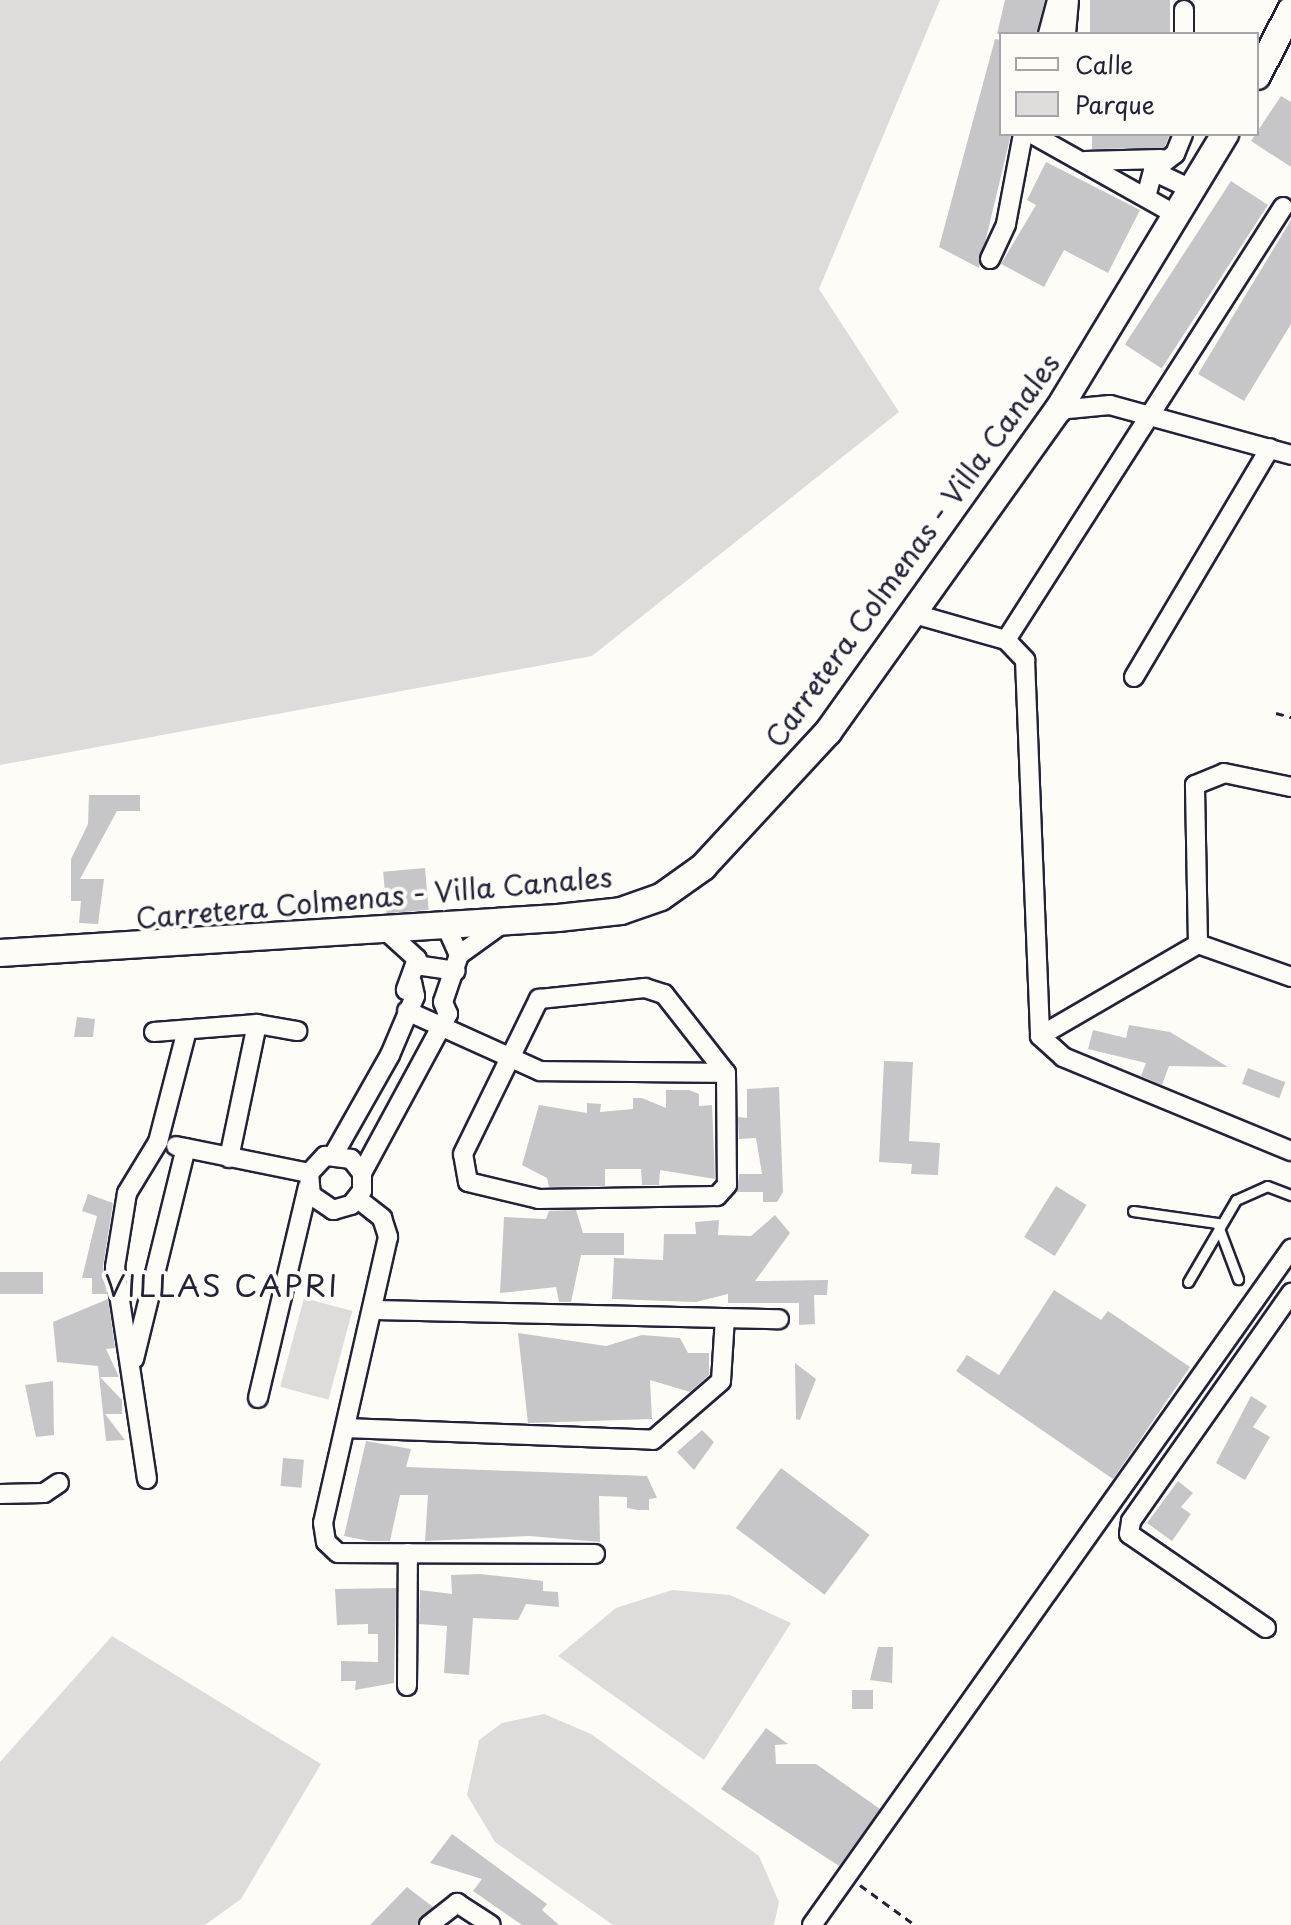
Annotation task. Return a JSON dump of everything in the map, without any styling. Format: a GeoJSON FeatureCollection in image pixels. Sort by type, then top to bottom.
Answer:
{"type":"FeatureCollection","features":[{"type":"Feature","properties":{"kind":"street"},"geometry":{"type":"LineString","coordinates":[[1049,32],[1057,0]]}},
{"type":"Feature","properties":{"kind":"street"},"geometry":{"type":"LineString","coordinates":[[1066,32],[1069,0]]}},
{"type":"Feature","properties":{"kind":"street"},"geometry":{"type":"LineString","coordinates":[[1184,10],[1184,32]]}},
{"type":"Feature","properties":{"kind":"street"},"geometry":{"type":"LineString","coordinates":[[1259,72],[1291,10]]}},
{"type":"Feature","properties":{"kind":"street"},"geometry":{"type":"LineString","coordinates":[[990,259],[1006,224],[1023,136]]}},
{"type":"Feature","properties":{"kind":"street"},"geometry":{"type":"LineString","coordinates":[[1039,136],[1064,143],[1083,161],[1178,216]]}},
{"type":"Feature","properties":{"kind":"street"},"geometry":{"type":"LineString","coordinates":[[1146,197],[1157,165],[1175,154],[1182,136]]}},
{"type":"Feature","properties":{"kind":"street","name":"Carretera Colmenas - Villa Canales"},"geometry":{"type":"LineString","coordinates":[[0,953],[507,920],[635,907],[703,867],[828,732],[1058,410],[1224,136]]}},
{"type":"Feature","properties":{"kind":"street"},"geometry":{"type":"LineString","coordinates":[[1083,161],[1157,165],[1193,190]]}},
{"type":"Feature","properties":{"kind":"street"},"geometry":{"type":"LineString","coordinates":[[1006,640],[1153,415],[1283,207]]}},
{"type":"Feature","properties":{"kind":"street"},"geometry":{"type":"LineString","coordinates":[[1058,410],[1091,403],[1153,415],[1291,455]]}},
{"type":"Feature","properties":{"kind":"street"},"geometry":{"type":"LineString","coordinates":[[1134,677],[1270,448]]}},
{"type":"Feature","properties":{"kind":"street"},"geometry":{"type":"LineString","coordinates":[[911,613],[1006,640],[1025,660],[1040,1036],[1063,1057],[1291,1151]]}},
{"type":"Feature","properties":{"kind":"street"},"geometry":{"type":"LineString","coordinates":[[1198,944],[1195,785],[1224,773],[1291,787]]}},
{"type":"Feature","properties":{"kind":"street"},"geometry":{"type":"LineString","coordinates":[[412,983],[457,963],[507,920]]}},
{"type":"Feature","properties":{"kind":"street"},"geometry":{"type":"LineString","coordinates":[[158,1142],[308,1180],[324,1208],[342,1209],[358,1199],[362,1173],[446,1020],[443,1002],[452,990],[457,963],[439,924]]}},
{"type":"Feature","properties":{"kind":"street"},"geometry":{"type":"LineString","coordinates":[[258,1398],[308,1180],[334,1154],[439,924]]}},
{"type":"Feature","properties":{"kind":"street"},"geometry":{"type":"LineString","coordinates":[[382,927],[412,983],[446,1020],[540,1071],[726,1073]]}},
{"type":"Feature","properties":{"kind":"street"},"geometry":{"type":"LineString","coordinates":[[1040,1036],[1198,944],[1291,977]]}},
{"type":"Feature","properties":{"kind":"street"},"geometry":{"type":"LineString","coordinates":[[645,988],[664,994],[682,1013],[726,1073],[732,1171],[717,1196],[539,1199],[478,1186],[460,1171],[539,999],[645,988]]}},
{"type":"Feature","properties":{"kind":"street"},"geometry":{"type":"LineString","coordinates":[[229,1158],[257,1024]]}},
{"type":"Feature","properties":{"kind":"street"},"geometry":{"type":"LineString","coordinates":[[154,1032],[257,1024],[297,1031]]}},
{"type":"Feature","properties":{"kind":"street"},"geometry":{"type":"LineString","coordinates":[[147,1479],[134,1359],[115,1267],[127,1193],[158,1142],[187,1030]]}},
{"type":"Feature","properties":{"kind":"street"},"geometry":{"type":"LineString","coordinates":[[134,1359],[186,1148]]}},
{"type":"Feature","properties":{"kind":"street"},"geometry":{"type":"LineString","coordinates":[[334,1154],[351,1159],[362,1173]]}},
{"type":"Feature","properties":{"kind":"street"},"geometry":{"type":"LineString","coordinates":[[358,1199],[387,1227],[374,1310],[323,1523],[326,1542],[338,1553],[595,1554]]}},
{"type":"Feature","properties":{"kind":"street"},"geometry":{"type":"LineString","coordinates":[[812,1925],[1291,1249]]}},
{"type":"Feature","properties":{"kind":"street"},"geometry":{"type":"LineString","coordinates":[[1266,1628],[1129,1534],[1131,1521],[1291,1293]]}},
{"type":"Feature","properties":{"kind":"street"},"geometry":{"type":"LineString","coordinates":[[374,1310],[779,1319]]}},
{"type":"Feature","properties":{"kind":"street"},"geometry":{"type":"LineString","coordinates":[[347,1428],[653,1440],[721,1381],[725,1318]]}},
{"type":"Feature","properties":{"kind":"street"},"geometry":{"type":"LineString","coordinates":[[0,1494],[44,1493],[59,1483]]}},
{"type":"Feature","properties":{"kind":"street"},"geometry":{"type":"LineString","coordinates":[[407,1686],[408,1553]]}},
{"type":"Feature","properties":{"kind":"street"},"geometry":{"type":"LineString","coordinates":[[429,1925],[457,1903],[491,1925]]}},
{"type":"Feature","properties":{"kind":"lane"},"geometry":{"type":"LineString","coordinates":[[1188,1282],[1217,1223],[1256,1187],[1291,1195]]}},
{"type":"Feature","properties":{"kind":"lane"},"geometry":{"type":"LineString","coordinates":[[1133,1211],[1217,1223]]}},
{"type":"Feature","properties":{"kind":"lane"},"geometry":{"type":"LineString","coordinates":[[1217,1223],[1238,1279]]}},
{"type":"Feature","properties":{"kind":"path"},"geometry":{"type":"LineString","coordinates":[[1276,713],[1291,717]]}},
{"type":"Feature","properties":{"kind":"path"},"geometry":{"type":"LineString","coordinates":[[847,1876],[915,1925]]}},
{"type":"Feature","properties":{"kind":"green space"},"geometry":{"type":"Polygon","coordinates":[[[0,0],[940,0],[819,289],[899,412],[592,656],[0,765],[0,0]]]}},
{"type":"Feature","properties":{"kind":"green space"},"geometry":{"type":"Polygon","coordinates":[[[304,1298],[352,1311],[328,1400],[280,1387],[304,1298]]]}},
{"type":"Feature","properties":{"kind":"green space"},"geometry":{"type":"Polygon","coordinates":[[[672,1590],[730,1595],[791,1623],[704,1760],[558,1656],[616,1608],[672,1590]]]}},
{"type":"Feature","properties":{"kind":"green space"},"geometry":{"type":"Polygon","coordinates":[[[112,1636],[321,1764],[241,1899],[205,1925],[0,1925],[0,1762],[112,1636]]]}},
{"type":"Feature","properties":{"kind":"green space"},"geometry":{"type":"Polygon","coordinates":[[[544,1714],[591,1734],[759,1856],[779,1902],[774,1925],[613,1925],[495,1842],[467,1795],[479,1740],[502,1723],[544,1714]]]}},
{"type":"Feature","properties":{"kind":"building"},"geometry":{"type":"Polygon","coordinates":[[[1005,0],[1045,0],[1037,32],[997,34],[1005,0]]]}},
{"type":"Feature","properties":{"kind":"building"},"geometry":{"type":"Polygon","coordinates":[[[1090,0],[1170,0],[1170,32],[1090,32],[1090,0]]]}},
{"type":"Feature","properties":{"kind":"building"},"geometry":{"type":"Polygon","coordinates":[[[995,39],[999,40],[999,136],[1011,136],[979,268],[939,247],[995,39]]]}},
{"type":"Feature","properties":{"kind":"building"},"geometry":{"type":"Polygon","coordinates":[[[1281,96],[1291,102],[1291,167],[1251,141],[1254,136],[1259,136],[1259,129],[1281,96]]]}},
{"type":"Feature","properties":{"kind":"building"},"geometry":{"type":"Polygon","coordinates":[[[1092,136],[1169,136],[1164,148],[1092,149],[1092,136]]]}},
{"type":"Feature","properties":{"kind":"building"},"geometry":{"type":"Polygon","coordinates":[[[1046,162],[1140,210],[1108,273],[1064,250],[1044,287],[1001,264],[1036,205],[1027,200],[1046,162]]]}},
{"type":"Feature","properties":{"kind":"building"},"geometry":{"type":"Polygon","coordinates":[[[1231,181],[1268,205],[1162,369],[1125,345],[1231,181]]]}},
{"type":"Feature","properties":{"kind":"building"},"geometry":{"type":"Polygon","coordinates":[[[1291,220],[1291,324],[1244,401],[1198,374],[1291,220]]]}},
{"type":"Feature","properties":{"kind":"building"},"geometry":{"type":"Polygon","coordinates":[[[89,795],[140,795],[140,811],[117,811],[80,879],[104,879],[98,924],[79,923],[81,901],[71,901],[71,859],[88,824],[89,795]]]}},
{"type":"Feature","properties":{"kind":"building"},"geometry":{"type":"Polygon","coordinates":[[[425,868],[429,910],[387,914],[383,872],[425,868]]]}},
{"type":"Feature","properties":{"kind":"building"},"geometry":{"type":"Polygon","coordinates":[[[77,1017],[95,1019],[93,1037],[74,1037],[77,1017]]]}},
{"type":"Feature","properties":{"kind":"building"},"geometry":{"type":"Polygon","coordinates":[[[1129,1025],[1170,1032],[1228,1067],[1169,1066],[1162,1085],[1141,1076],[1146,1063],[1088,1049],[1093,1030],[1126,1038],[1129,1025]]]}},
{"type":"Feature","properties":{"kind":"building"},"geometry":{"type":"Polygon","coordinates":[[[884,1061],[913,1062],[909,1141],[940,1143],[938,1175],[911,1174],[912,1164],[879,1162],[884,1061]]]}},
{"type":"Feature","properties":{"kind":"building"},"geometry":{"type":"Polygon","coordinates":[[[1248,1068],[1285,1082],[1279,1098],[1242,1084],[1248,1068]]]}},
{"type":"Feature","properties":{"kind":"building"},"geometry":{"type":"Polygon","coordinates":[[[779,1087],[783,1192],[777,1202],[763,1202],[763,1192],[737,1192],[739,1174],[762,1174],[756,1138],[739,1139],[738,1117],[747,1118],[747,1089],[779,1087]]]}},
{"type":"Feature","properties":{"kind":"building"},"geometry":{"type":"Polygon","coordinates":[[[666,1090],[689,1090],[699,1094],[699,1106],[712,1105],[715,1179],[660,1170],[659,1185],[642,1185],[641,1169],[605,1169],[605,1186],[549,1187],[547,1178],[522,1165],[539,1105],[587,1113],[587,1103],[601,1104],[600,1112],[633,1109],[633,1098],[642,1098],[666,1108],[666,1090]]]}},
{"type":"Feature","properties":{"kind":"building"},"geometry":{"type":"Polygon","coordinates":[[[1056,1186],[1087,1205],[1055,1256],[1024,1237],[1056,1186]]]}},
{"type":"Feature","properties":{"kind":"building"},"geometry":{"type":"Polygon","coordinates":[[[88,1194],[113,1203],[103,1266],[107,1294],[92,1294],[92,1278],[82,1278],[97,1216],[82,1211],[88,1194]]]}},
{"type":"Feature","properties":{"kind":"building"},"geometry":{"type":"Polygon","coordinates":[[[576,1210],[583,1233],[624,1233],[624,1255],[581,1255],[571,1302],[559,1302],[556,1287],[500,1293],[504,1217],[546,1219],[549,1211],[576,1210]]]}},
{"type":"Feature","properties":{"kind":"building"},"geometry":{"type":"Polygon","coordinates":[[[775,1215],[790,1233],[755,1281],[828,1280],[827,1295],[814,1295],[815,1324],[799,1325],[799,1303],[728,1303],[728,1294],[696,1302],[612,1299],[614,1258],[663,1260],[664,1234],[696,1234],[695,1222],[719,1220],[718,1235],[751,1236],[775,1215]]]}},
{"type":"Feature","properties":{"kind":"building"},"geometry":{"type":"Polygon","coordinates":[[[0,1272],[43,1272],[43,1294],[0,1294],[0,1272]]]}},
{"type":"Feature","properties":{"kind":"building"},"geometry":{"type":"Polygon","coordinates":[[[1054,1290],[1101,1320],[1108,1311],[1190,1367],[1113,1479],[956,1371],[967,1355],[999,1375],[1054,1290]]]}},
{"type":"Feature","properties":{"kind":"building"},"geometry":{"type":"Polygon","coordinates":[[[108,1299],[115,1348],[106,1349],[119,1377],[100,1377],[122,1400],[122,1414],[105,1414],[125,1440],[106,1441],[98,1366],[57,1362],[53,1322],[108,1299]]]}},
{"type":"Feature","properties":{"kind":"building"},"geometry":{"type":"Polygon","coordinates":[[[518,1333],[606,1346],[642,1335],[680,1338],[688,1353],[709,1353],[709,1375],[690,1392],[650,1380],[652,1419],[528,1423],[518,1333]]]}},
{"type":"Feature","properties":{"kind":"building"},"geometry":{"type":"Polygon","coordinates":[[[795,1363],[816,1379],[800,1420],[796,1419],[795,1363]]]}},
{"type":"Feature","properties":{"kind":"building"},"geometry":{"type":"Polygon","coordinates":[[[53,1381],[54,1435],[36,1437],[25,1385],[53,1381]]]}},
{"type":"Feature","properties":{"kind":"building"},"geometry":{"type":"Polygon","coordinates":[[[1251,1396],[1267,1406],[1253,1427],[1270,1437],[1245,1480],[1216,1463],[1251,1396]]]}},
{"type":"Feature","properties":{"kind":"building"},"geometry":{"type":"Polygon","coordinates":[[[702,1430],[714,1442],[694,1470],[677,1452],[702,1430]]]}},
{"type":"Feature","properties":{"kind":"building"},"geometry":{"type":"Polygon","coordinates":[[[366,1441],[411,1449],[406,1467],[647,1476],[657,1498],[649,1499],[649,1510],[638,1510],[627,1508],[627,1497],[599,1496],[600,1542],[529,1536],[425,1541],[428,1495],[400,1495],[390,1541],[369,1541],[344,1536],[366,1441]]]}},
{"type":"Feature","properties":{"kind":"building"},"geometry":{"type":"Polygon","coordinates":[[[283,1458],[304,1460],[301,1488],[281,1486],[283,1458]]]}},
{"type":"Feature","properties":{"kind":"building"},"geometry":{"type":"Polygon","coordinates":[[[781,1468],[870,1535],[825,1595],[736,1528],[781,1468]]]}},
{"type":"Feature","properties":{"kind":"building"},"geometry":{"type":"Polygon","coordinates":[[[1178,1481],[1193,1493],[1181,1507],[1191,1514],[1172,1541],[1147,1523],[1178,1481]]]}},
{"type":"Feature","properties":{"kind":"building"},"geometry":{"type":"Polygon","coordinates":[[[480,1574],[543,1581],[543,1591],[558,1592],[559,1607],[526,1604],[518,1620],[473,1618],[469,1675],[444,1673],[447,1626],[419,1624],[420,1590],[452,1594],[451,1575],[480,1574]]]}},
{"type":"Feature","properties":{"kind":"building"},"geometry":{"type":"Polygon","coordinates":[[[396,1588],[394,1683],[355,1690],[356,1681],[341,1681],[341,1661],[378,1662],[378,1634],[368,1634],[368,1624],[337,1625],[335,1589],[396,1588]]]}},
{"type":"Feature","properties":{"kind":"building"},"geometry":{"type":"Polygon","coordinates":[[[878,1647],[893,1647],[892,1683],[870,1680],[878,1647]]]}},
{"type":"Feature","properties":{"kind":"building"},"geometry":{"type":"Polygon","coordinates":[[[852,1690],[873,1690],[873,1709],[852,1709],[852,1690]]]}},
{"type":"Feature","properties":{"kind":"building"},"geometry":{"type":"Polygon","coordinates":[[[766,1728],[788,1744],[775,1745],[776,1764],[816,1764],[880,1809],[839,1866],[721,1789],[766,1728]]]}},
{"type":"Feature","properties":{"kind":"building"},"geometry":{"type":"Polygon","coordinates":[[[452,1834],[547,1904],[542,1910],[559,1925],[522,1925],[473,1891],[482,1879],[430,1863],[452,1834]]]}},
{"type":"Feature","properties":{"kind":"building"},"geometry":{"type":"Polygon","coordinates":[[[407,1887],[433,1907],[417,1925],[370,1925],[407,1887]]]}},
{"type":"Feature","properties":{"kind":"district","name":"VILLAS CAPRI"},"geometry":{"type":"Point","coordinates":[222,1285]}}]}
